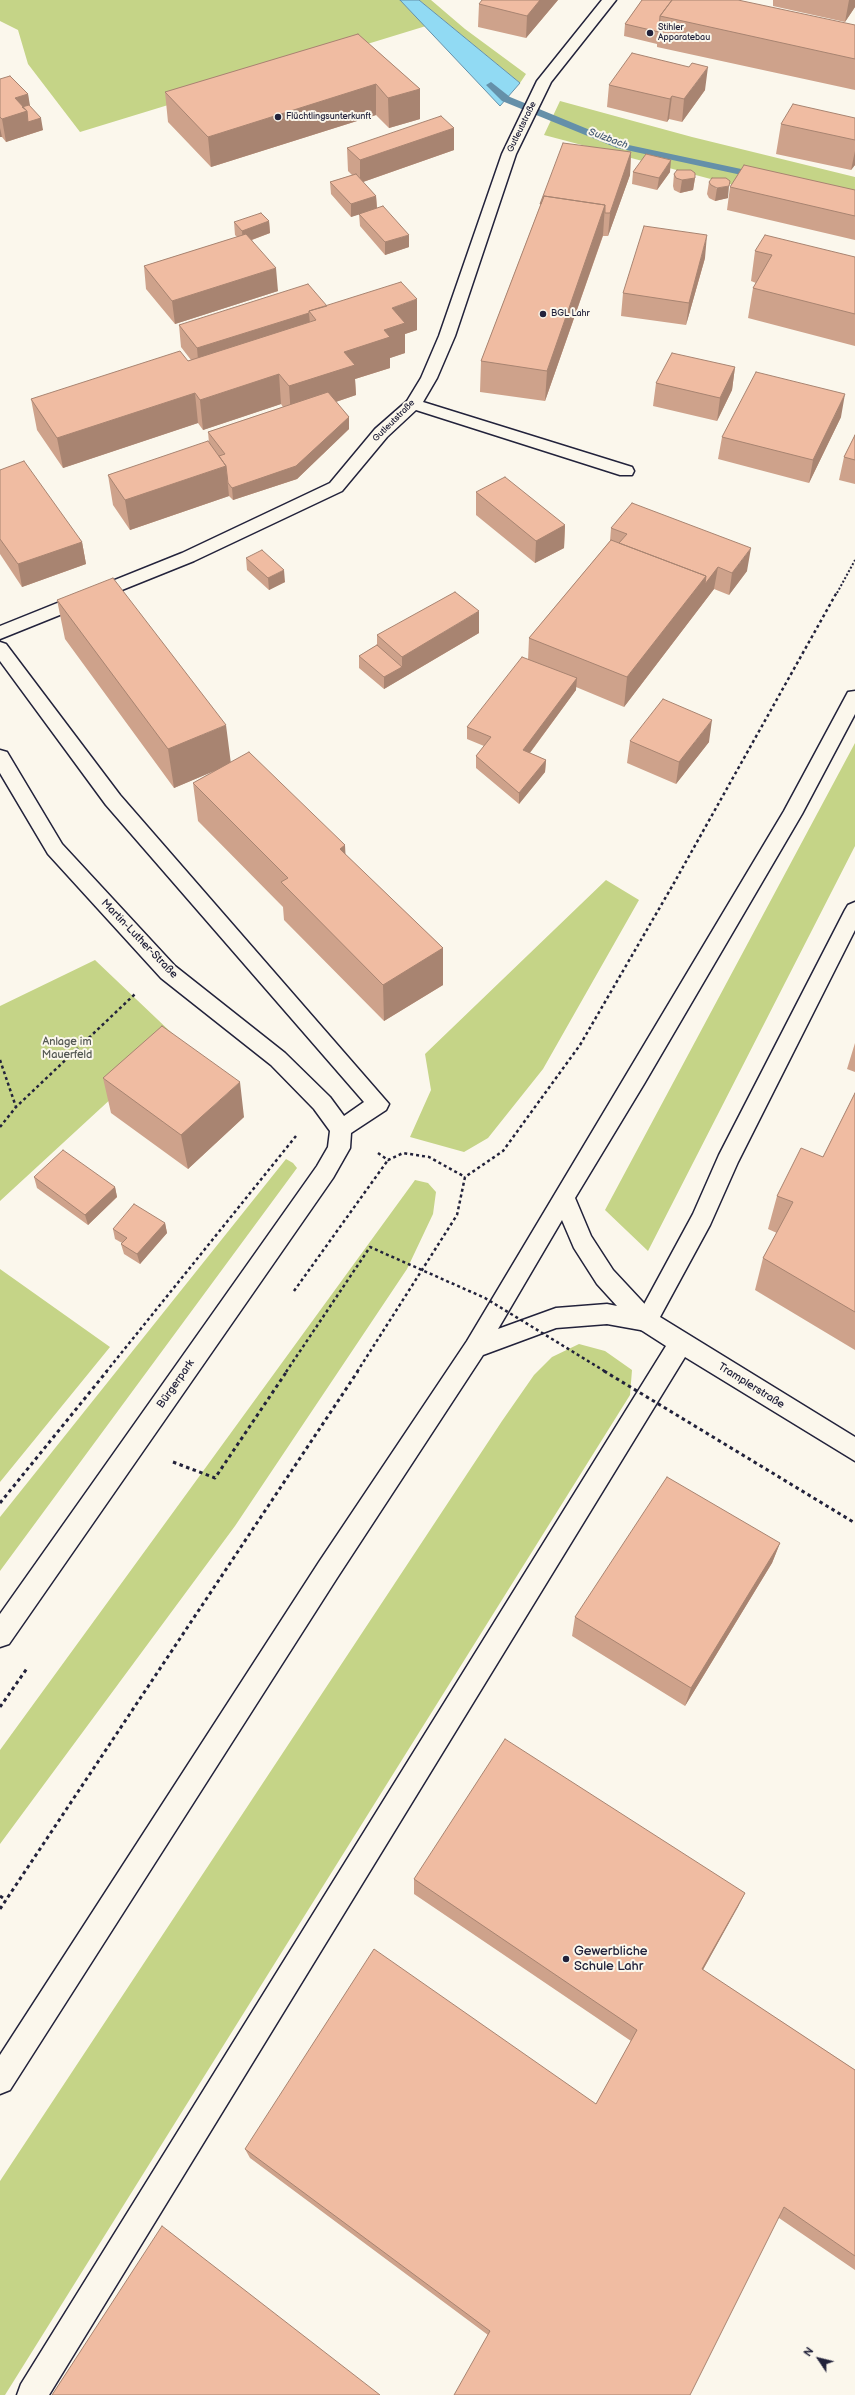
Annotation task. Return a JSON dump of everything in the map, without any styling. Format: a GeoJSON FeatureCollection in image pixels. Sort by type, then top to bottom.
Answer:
{"type":"FeatureCollection","features":[{"type":"Feature","properties":{"kind":"street","name":"Gutleutstraße"},"geometry":{"type":"LineString","coordinates":[[0,633],[188,557],[336,487],[381,433],[413,404],[429,378],[447,336],[509,154],[544,81],[609,0]]}},
{"type":"Feature","properties":{"kind":"street"},"geometry":{"type":"LineString","coordinates":[[413,404],[626,471]]}},
{"type":"Feature","properties":{"kind":"street"},"geometry":{"type":"LineString","coordinates":[[0,648],[113,800],[378,1104],[341,1129]]}},
{"type":"Feature","properties":{"kind":"street"},"geometry":{"type":"LineString","coordinates":[[0,2080],[328,1570],[475,1348],[564,1197],[637,1078],[792,814],[855,697]]}},
{"type":"Feature","properties":{"kind":"street","name":"Martin-Luther-Straße"},"geometry":{"type":"LineString","coordinates":[[0,756],[55,849],[168,972],[278,1059],[322,1103],[341,1129]]}},
{"type":"Feature","properties":{"kind":"street"},"geometry":{"type":"LineString","coordinates":[[646,1321],[702,1218],[727,1161],[855,910]]}},
{"type":"Feature","properties":{"kind":"street","name":"Bürgerpark"},"geometry":{"type":"LineString","coordinates":[[0,1635],[325,1172],[340,1148],[341,1129]]}},
{"type":"Feature","properties":{"kind":"street"},"geometry":{"type":"LineString","coordinates":[[564,1197],[582,1241],[604,1277],[646,1321]]}},
{"type":"Feature","properties":{"kind":"street"},"geometry":{"type":"LineString","coordinates":[[475,1348],[556,1318],[607,1314],[646,1321]]}},
{"type":"Feature","properties":{"kind":"street","name":"Tramplerstraße"},"geometry":{"type":"LineString","coordinates":[[646,1321],[855,1450]]}},
{"type":"Feature","properties":{"kind":"street"},"geometry":{"type":"LineString","coordinates":[[32,2395],[641,1405],[681,1343]]}},
{"type":"Feature","properties":{"kind":"path"},"geometry":{"type":"LineString","coordinates":[[0,1909],[386,1329],[457,1214],[465,1177],[503,1151],[580,1045],[674,883],[855,560]]}},
{"type":"Feature","properties":{"kind":"path"},"geometry":{"type":"LineString","coordinates":[[0,1127],[16,1107],[135,995],[168,972]]}},
{"type":"Feature","properties":{"kind":"path"},"geometry":{"type":"LineString","coordinates":[[0,1060],[16,1107]]}},
{"type":"Feature","properties":{"kind":"path"},"geometry":{"type":"LineString","coordinates":[[0,1503],[322,1103]]}},
{"type":"Feature","properties":{"kind":"path"},"geometry":{"type":"LineString","coordinates":[[341,1129],[388,1160],[403,1153],[429,1157],[465,1177]]}},
{"type":"Feature","properties":{"kind":"path"},"geometry":{"type":"LineString","coordinates":[[173,1462],[215,1478],[370,1247],[485,1298],[855,1523]]}},
{"type":"Feature","properties":{"kind":"path"},"geometry":{"type":"LineString","coordinates":[[0,1896],[6,1900]]}},
{"type":"Feature","properties":{"kind":"green space"},"geometry":{"type":"Polygon","coordinates":[[[0,0],[400,0],[426,26],[80,132],[28,64],[18,30],[0,21],[0,0]]]}},
{"type":"Feature","properties":{"kind":"green space"},"geometry":{"type":"Polygon","coordinates":[[[419,0],[431,0],[465,29],[526,74],[520,83],[419,0]]]}},
{"type":"Feature","properties":{"kind":"green space"},"geometry":{"type":"Polygon","coordinates":[[[560,101],[692,137],[855,177],[855,214],[741,187],[544,135],[560,101]]]}},
{"type":"Feature","properties":{"kind":"green space"},"geometry":{"type":"Polygon","coordinates":[[[855,743],[855,846],[648,1251],[605,1210],[855,743]]]}},
{"type":"Feature","properties":{"kind":"green space"},"geometry":{"type":"Polygon","coordinates":[[[606,880],[639,900],[543,1069],[488,1138],[464,1152],[410,1137],[431,1090],[425,1054],[606,880]]]}},
{"type":"Feature","properties":{"kind":"green space","name":"Anlage im Mauerfeld"},"geometry":{"type":"Polygon","coordinates":[[[95,960],[177,1038],[0,1201],[0,1006],[95,960]]]}},
{"type":"Feature","properties":{"kind":"green space"},"geometry":{"type":"Polygon","coordinates":[[[286,1159],[293,1163],[297,1168],[0,1571],[0,1517],[286,1159]]]}},
{"type":"Feature","properties":{"kind":"green space"},"geometry":{"type":"Polygon","coordinates":[[[415,1180],[428,1183],[436,1192],[433,1214],[407,1269],[235,1526],[0,1844],[0,1750],[415,1180]]]}},
{"type":"Feature","properties":{"kind":"green space"},"geometry":{"type":"Polygon","coordinates":[[[0,1269],[110,1347],[0,1482],[0,1269]]]}},
{"type":"Feature","properties":{"kind":"green space"},"geometry":{"type":"Polygon","coordinates":[[[579,1344],[605,1351],[632,1370],[630,1395],[5,2395],[0,2395],[0,2181],[502,1421],[534,1375],[552,1357],[579,1344]]]}},
{"type":"Feature","properties":{"kind":"water"},"geometry":{"type":"Polygon","coordinates":[[[400,0],[419,0],[520,83],[500,106],[400,0]]]}},
{"type":"Feature","properties":{"kind":"building"},"geometry":{"type":"Polygon","coordinates":[[[482,0],[540,0],[527,16],[479,4],[482,0]]]}},
{"type":"Feature","properties":{"kind":"building"},"geometry":{"type":"Polygon","coordinates":[[[642,0],[672,0],[660,16],[659,32],[625,24],[642,0]]]}},
{"type":"Feature","properties":{"kind":"building"},"geometry":{"type":"Polygon","coordinates":[[[672,0],[738,0],[855,25],[855,59],[660,16],[672,0]]]}},
{"type":"Feature","properties":{"kind":"building"},"geometry":{"type":"Polygon","coordinates":[[[358,34],[420,89],[388,98],[376,84],[208,137],[165,92],[358,34]]]}},
{"type":"Feature","properties":{"kind":"building"},"geometry":{"type":"Polygon","coordinates":[[[632,53],[689,67],[692,63],[708,67],[684,99],[672,96],[670,99],[609,85],[632,53]]]}},
{"type":"Feature","properties":{"kind":"building"},"geometry":{"type":"Polygon","coordinates":[[[10,76],[28,94],[15,98],[27,111],[2,119],[0,117],[0,79],[10,76]]]}},
{"type":"Feature","properties":{"kind":"building"},"geometry":{"type":"Polygon","coordinates":[[[793,104],[855,118],[855,140],[781,124],[793,104]]]}},
{"type":"Feature","properties":{"kind":"building"},"geometry":{"type":"Polygon","coordinates":[[[29,105],[41,118],[28,122],[27,111],[22,107],[29,105]]]}},
{"type":"Feature","properties":{"kind":"building"},"geometry":{"type":"Polygon","coordinates":[[[441,116],[454,128],[360,160],[347,148],[441,116]]]}},
{"type":"Feature","properties":{"kind":"building"},"geometry":{"type":"Polygon","coordinates":[[[563,143],[631,152],[610,213],[605,213],[605,205],[544,196],[540,204],[563,143]]]}},
{"type":"Feature","properties":{"kind":"building"},"geometry":{"type":"Polygon","coordinates":[[[646,154],[671,160],[659,178],[633,172],[646,154]]]}},
{"type":"Feature","properties":{"kind":"building"},"geometry":{"type":"Polygon","coordinates":[[[744,165],[855,190],[855,216],[730,187],[744,165]]]}},
{"type":"Feature","properties":{"kind":"building"},"geometry":{"type":"Polygon","coordinates":[[[677,170],[691,170],[695,173],[695,178],[682,180],[676,178],[674,174],[677,170]]]}},
{"type":"Feature","properties":{"kind":"building"},"geometry":{"type":"Polygon","coordinates":[[[356,174],[376,196],[351,204],[330,182],[356,174]]]}},
{"type":"Feature","properties":{"kind":"building"},"geometry":{"type":"Polygon","coordinates":[[[712,178],[726,178],[730,181],[729,186],[717,188],[709,182],[712,178]]]}},
{"type":"Feature","properties":{"kind":"building","name":"BGL Lahr"},"geometry":{"type":"Polygon","coordinates":[[[544,196],[605,205],[547,371],[481,361],[544,196]]]}},
{"type":"Feature","properties":{"kind":"building"},"geometry":{"type":"Polygon","coordinates":[[[383,206],[409,235],[385,242],[359,214],[383,206]]]}},
{"type":"Feature","properties":{"kind":"building"},"geometry":{"type":"Polygon","coordinates":[[[261,213],[269,221],[242,231],[234,222],[261,213]]]}},
{"type":"Feature","properties":{"kind":"building"},"geometry":{"type":"Polygon","coordinates":[[[644,226],[707,235],[689,303],[623,293],[644,226]]]}},
{"type":"Feature","properties":{"kind":"building"},"geometry":{"type":"Polygon","coordinates":[[[246,234],[276,268],[172,301],[144,266],[246,234]]]}},
{"type":"Feature","properties":{"kind":"building"},"geometry":{"type":"Polygon","coordinates":[[[765,235],[855,257],[855,314],[753,288],[772,255],[755,251],[765,235]]]}},
{"type":"Feature","properties":{"kind":"building"},"geometry":{"type":"Polygon","coordinates":[[[401,282],[417,299],[392,308],[405,323],[384,330],[390,337],[344,352],[355,365],[289,386],[279,374],[200,400],[195,393],[57,438],[31,399],[180,351],[188,361],[316,320],[309,311],[401,282]]]}},
{"type":"Feature","properties":{"kind":"building"},"geometry":{"type":"Polygon","coordinates":[[[308,284],[327,306],[197,348],[179,325],[308,284]]]}},
{"type":"Feature","properties":{"kind":"building"},"geometry":{"type":"Polygon","coordinates":[[[672,353],[735,367],[720,398],[656,383],[672,353]]]}},
{"type":"Feature","properties":{"kind":"building"},"geometry":{"type":"Polygon","coordinates":[[[756,372],[845,394],[813,460],[722,437],[756,372]]]}},
{"type":"Feature","properties":{"kind":"building"},"geometry":{"type":"Polygon","coordinates":[[[328,392],[349,417],[296,466],[232,488],[228,483],[226,466],[219,456],[225,454],[208,432],[328,392]]]}},
{"type":"Feature","properties":{"kind":"building"},"geometry":{"type":"Polygon","coordinates":[[[855,435],[855,460],[844,457],[855,435]]]}},
{"type":"Feature","properties":{"kind":"building"},"geometry":{"type":"Polygon","coordinates":[[[208,441],[226,466],[125,500],[108,475],[208,441]]]}},
{"type":"Feature","properties":{"kind":"building"},"geometry":{"type":"Polygon","coordinates":[[[24,461],[82,542],[18,564],[0,539],[0,470],[24,461]]]}},
{"type":"Feature","properties":{"kind":"building"},"geometry":{"type":"Polygon","coordinates":[[[505,477],[565,525],[536,541],[476,492],[505,477]]]}},
{"type":"Feature","properties":{"kind":"building"},"geometry":{"type":"Polygon","coordinates":[[[632,503],[751,548],[732,573],[718,567],[705,584],[706,576],[619,543],[627,534],[611,528],[632,503]]]}},
{"type":"Feature","properties":{"kind":"building"},"geometry":{"type":"Polygon","coordinates":[[[611,540],[706,576],[627,677],[529,638],[611,540]]]}},
{"type":"Feature","properties":{"kind":"building"},"geometry":{"type":"Polygon","coordinates":[[[262,550],[284,570],[268,578],[246,558],[262,550]]]}},
{"type":"Feature","properties":{"kind":"building"},"geometry":{"type":"Polygon","coordinates":[[[113,578],[226,725],[168,749],[57,600],[113,578]]]}},
{"type":"Feature","properties":{"kind":"building"},"geometry":{"type":"Polygon","coordinates":[[[455,592],[479,611],[402,657],[377,635],[455,592]]]}},
{"type":"Feature","properties":{"kind":"building"},"geometry":{"type":"Polygon","coordinates":[[[377,645],[402,667],[384,677],[359,656],[377,645]]]}},
{"type":"Feature","properties":{"kind":"building"},"geometry":{"type":"Polygon","coordinates":[[[522,657],[577,678],[523,750],[546,760],[519,793],[476,756],[491,737],[467,727],[522,657]]]}},
{"type":"Feature","properties":{"kind":"building"},"geometry":{"type":"Polygon","coordinates":[[[663,699],[712,720],[679,762],[630,741],[663,699]]]}},
{"type":"Feature","properties":{"kind":"building"},"geometry":{"type":"Polygon","coordinates":[[[249,752],[345,845],[340,849],[443,948],[383,985],[281,882],[288,878],[193,783],[249,752]]]}},
{"type":"Feature","properties":{"kind":"building"},"geometry":{"type":"Polygon","coordinates":[[[162,1026],[240,1082],[181,1135],[103,1078],[162,1026]]]}},
{"type":"Feature","properties":{"kind":"building"},"geometry":{"type":"Polygon","coordinates":[[[855,1093],[855,1312],[763,1258],[793,1202],[777,1196],[801,1148],[823,1157],[855,1093]]]}},
{"type":"Feature","properties":{"kind":"building"},"geometry":{"type":"Polygon","coordinates":[[[63,1150],[115,1187],[85,1215],[34,1177],[63,1150]]]}},
{"type":"Feature","properties":{"kind":"building"},"geometry":{"type":"Polygon","coordinates":[[[134,1204],[165,1223],[137,1254],[121,1244],[127,1238],[113,1229],[134,1204]]]}},
{"type":"Feature","properties":{"kind":"building"},"geometry":{"type":"Polygon","coordinates":[[[667,1477],[780,1543],[691,1688],[575,1617],[667,1477]]]}},
{"type":"Feature","properties":{"kind":"building"},"geometry":{"type":"Polygon","coordinates":[[[505,1739],[745,1893],[702,1969],[855,2070],[855,2256],[784,2207],[690,2395],[454,2395],[490,2331],[245,2149],[374,1949],[596,2104],[637,2030],[414,1879],[505,1739]]]}},
{"type":"Feature","properties":{"kind":"building"},"geometry":{"type":"Polygon","coordinates":[[[162,2226],[380,2395],[52,2395],[162,2226]]]}},
{"type":"Feature","properties":{"kind":"waterway","name":"Sulzbach"},"geometry":{"type":"LineString","coordinates":[[491,85],[506,99],[621,146],[760,176]]}},
{"type":"Feature","properties":{"kind":"place","name":"Stihler Apparatebau"},"geometry":{"type":"Point","coordinates":[650,33]}},
{"type":"Feature","properties":{"kind":"place","name":"Flüchtlingsunterkunft"},"geometry":{"type":"Point","coordinates":[278,117]}},
{"type":"Feature","properties":{"kind":"place","name":"BGL Lahr"},"geometry":{"type":"Point","coordinates":[543,314]}},
{"type":"Feature","properties":{"kind":"place","name":"Gewerbliche Schule Lahr"},"geometry":{"type":"Point","coordinates":[566,1959]}}]}
